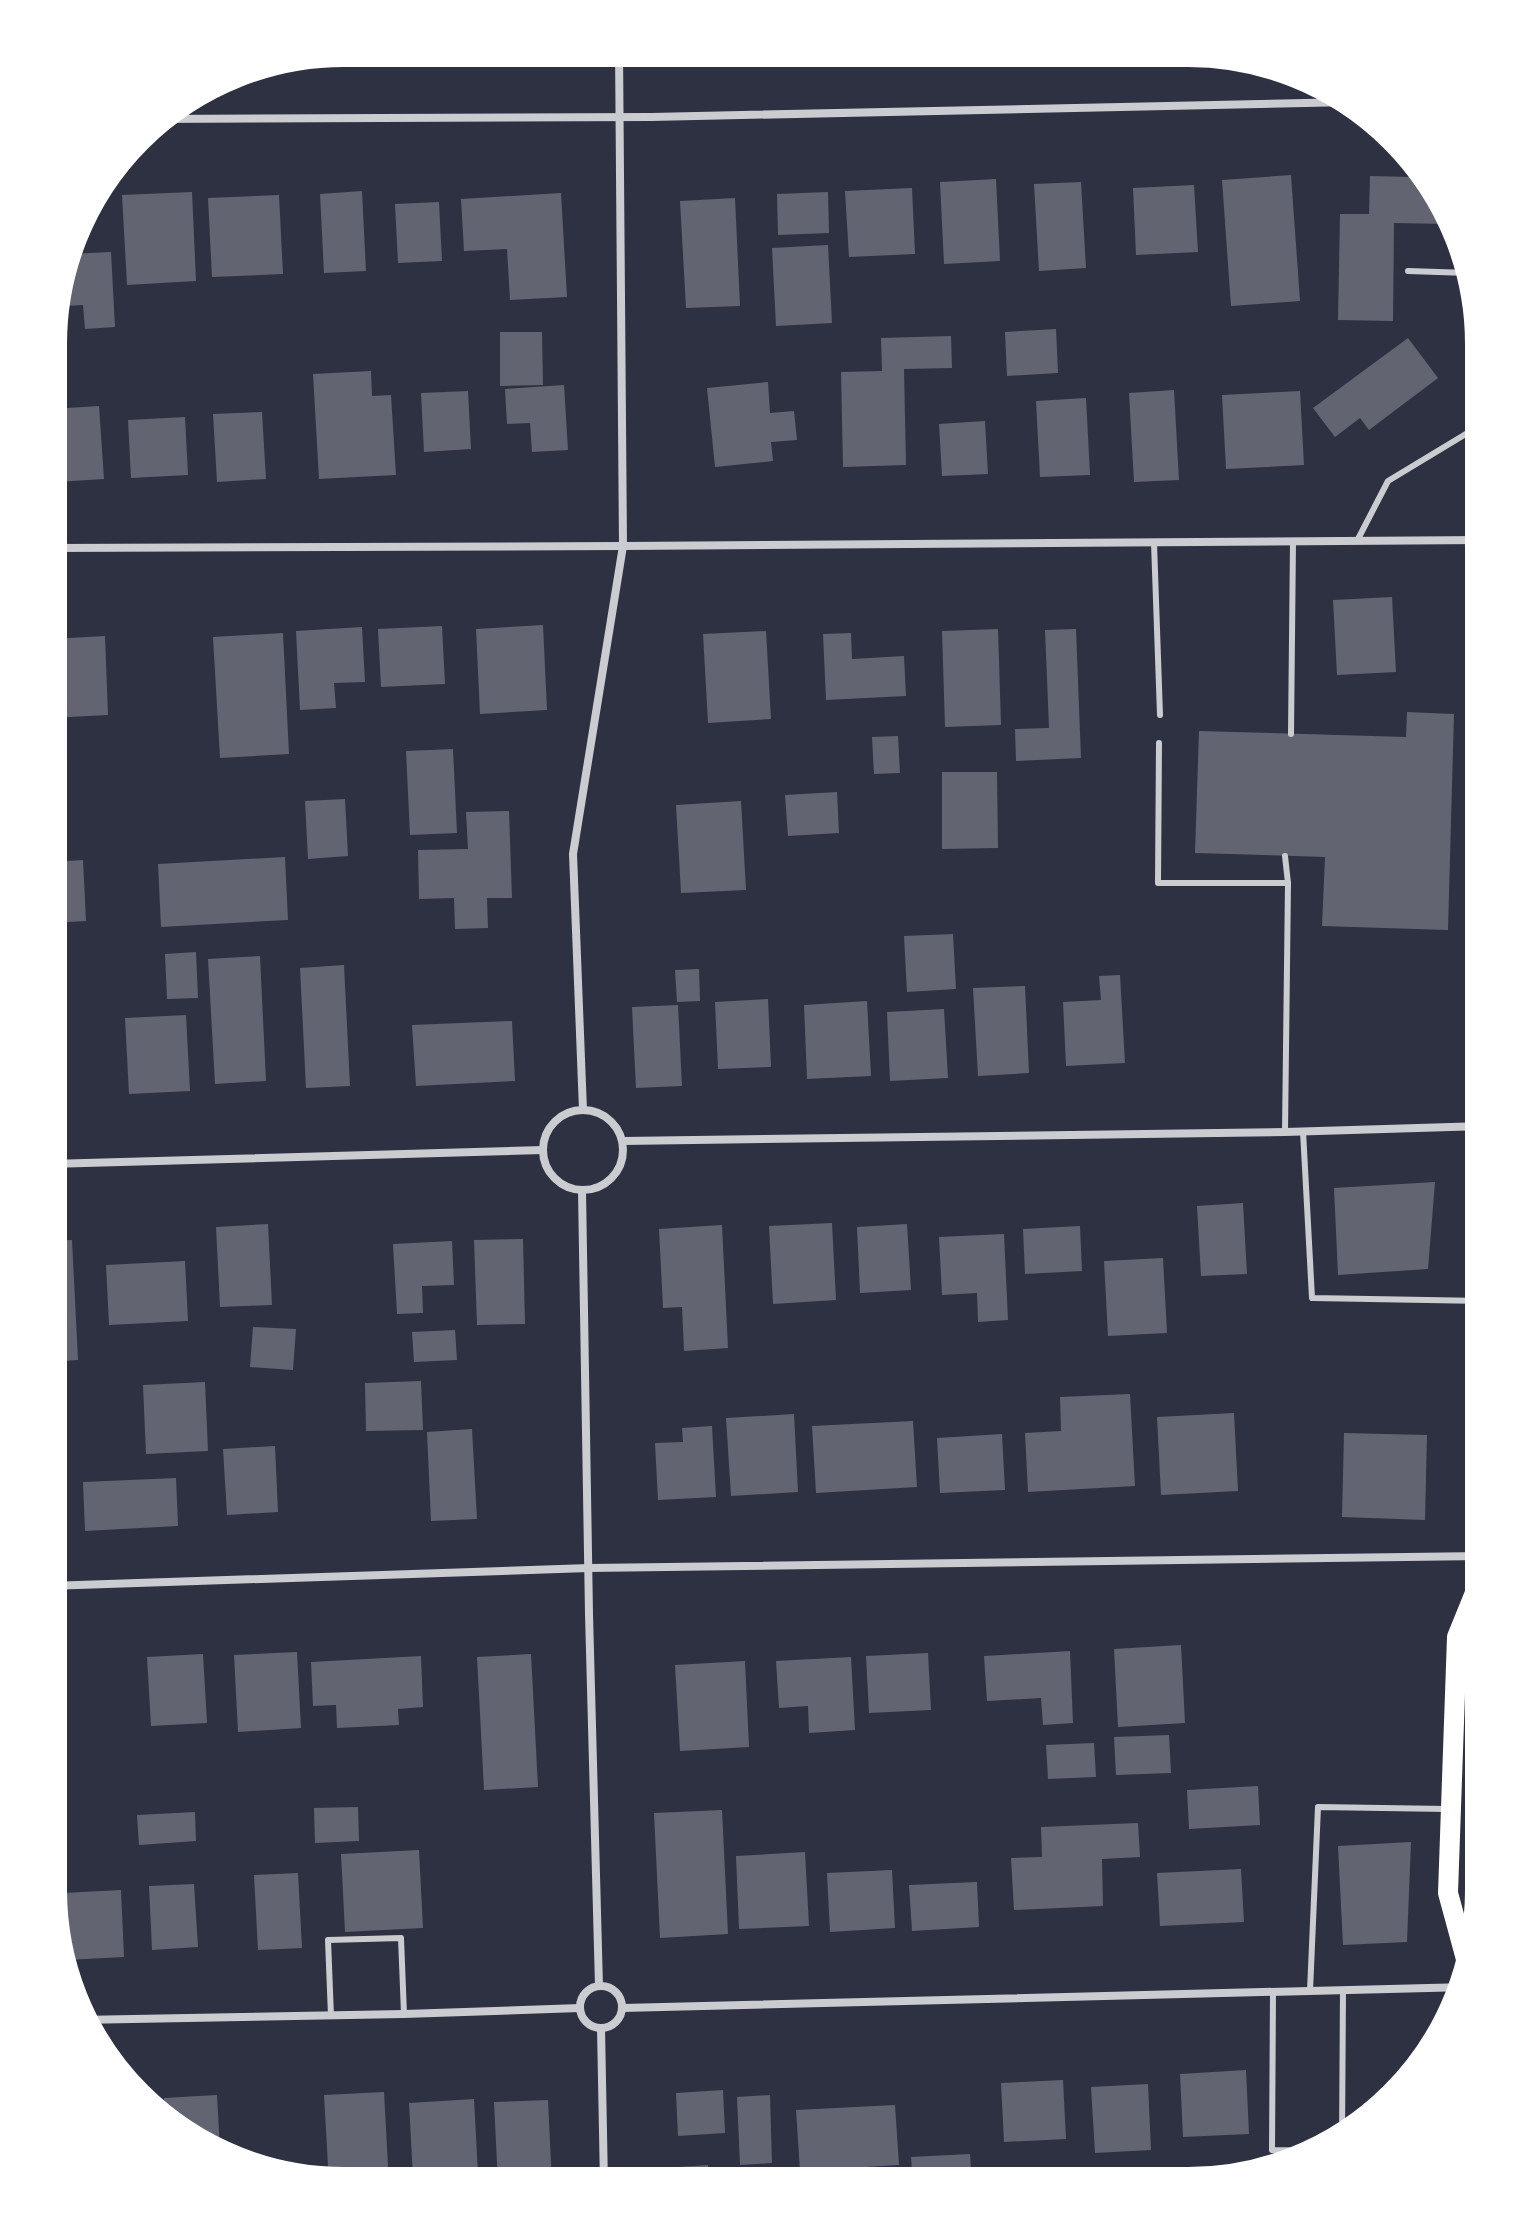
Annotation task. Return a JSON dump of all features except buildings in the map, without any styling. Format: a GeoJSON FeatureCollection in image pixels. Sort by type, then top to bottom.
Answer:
{"type":"FeatureCollection","features":[{"type":"Feature","properties":{"kind":"main road"},"geometry":{"type":"LineString","coordinates":[[1464,1950],[1448,1893],[1457,1637],[1469,1607]]}},
{"type":"Feature","properties":{"kind":"street"},"geometry":{"type":"LineString","coordinates":[[583,1110],[573,854],[623,546],[619,63]]}},
{"type":"Feature","properties":{"kind":"street"},"geometry":{"type":"LineString","coordinates":[[173,119],[620,117],[1333,102]]}},
{"type":"Feature","properties":{"kind":"street"},"geometry":{"type":"LineString","coordinates":[[62,548],[1470,540]]}},
{"type":"Feature","properties":{"kind":"street"},"geometry":{"type":"LineString","coordinates":[[570,1112],[596,1112],[609,1118],[623,1141],[621,1165],[614,1176],[594,1188],[570,1188],[551,1173],[545,1163],[545,1138],[559,1118],[570,1112]]}},
{"type":"Feature","properties":{"kind":"street"},"geometry":{"type":"LineString","coordinates":[[623,1141],[1285,1132],[1470,1126]]}},
{"type":"Feature","properties":{"kind":"street"},"geometry":{"type":"LineString","coordinates":[[62,1164],[543,1150]]}},
{"type":"Feature","properties":{"kind":"street"},"geometry":{"type":"LineString","coordinates":[[582,1190],[599,1986]]}},
{"type":"Feature","properties":{"kind":"street"},"geometry":{"type":"LineString","coordinates":[[62,1586],[589,1568],[1469,1556]]}},
{"type":"Feature","properties":{"kind":"street"},"geometry":{"type":"LineString","coordinates":[[599,1986],[612,1990],[621,2001],[622,2008],[613,2024],[601,2028],[589,2024],[580,2008],[580,2001],[588,1991],[599,1986]]}},
{"type":"Feature","properties":{"kind":"street"},"geometry":{"type":"LineString","coordinates":[[622,2008],[1453,1987]]}},
{"type":"Feature","properties":{"kind":"street"},"geometry":{"type":"LineString","coordinates":[[94,2020],[580,2008]]}},
{"type":"Feature","properties":{"kind":"street"},"geometry":{"type":"LineString","coordinates":[[601,2028],[604,2172]]}},
{"type":"Feature","properties":{"kind":"lane"},"geometry":{"type":"LineString","coordinates":[[1408,271],[1460,273]]}},
{"type":"Feature","properties":{"kind":"lane"},"geometry":{"type":"LineString","coordinates":[[1357,541],[1388,481],[1470,431]]}},
{"type":"Feature","properties":{"kind":"lane"},"geometry":{"type":"LineString","coordinates":[[1291,734],[1293,541]]}},
{"type":"Feature","properties":{"kind":"lane"},"geometry":{"type":"LineString","coordinates":[[1154,543],[1160,715]]}},
{"type":"Feature","properties":{"kind":"lane"},"geometry":{"type":"LineString","coordinates":[[1159,743],[1158,883],[1288,883]]}},
{"type":"Feature","properties":{"kind":"lane"},"geometry":{"type":"LineString","coordinates":[[1285,856],[1288,883],[1285,1132]]}},
{"type":"Feature","properties":{"kind":"lane"},"geometry":{"type":"LineString","coordinates":[[1303,1131],[1312,1298],[1469,1301]]}},
{"type":"Feature","properties":{"kind":"lane"},"geometry":{"type":"LineString","coordinates":[[1310,1991],[1318,1807],[1450,1809]]}},
{"type":"Feature","properties":{"kind":"lane"},"geometry":{"type":"LineString","coordinates":[[331,2016],[328,1940],[401,1938],[404,2014]]}},
{"type":"Feature","properties":{"kind":"lane"},"geometry":{"type":"LineString","coordinates":[[1342,2127],[1343,1990]]}},
{"type":"Feature","properties":{"kind":"lane"},"geometry":{"type":"LineString","coordinates":[[1273,1992],[1272,2150],[1297,2150]]}}]}
